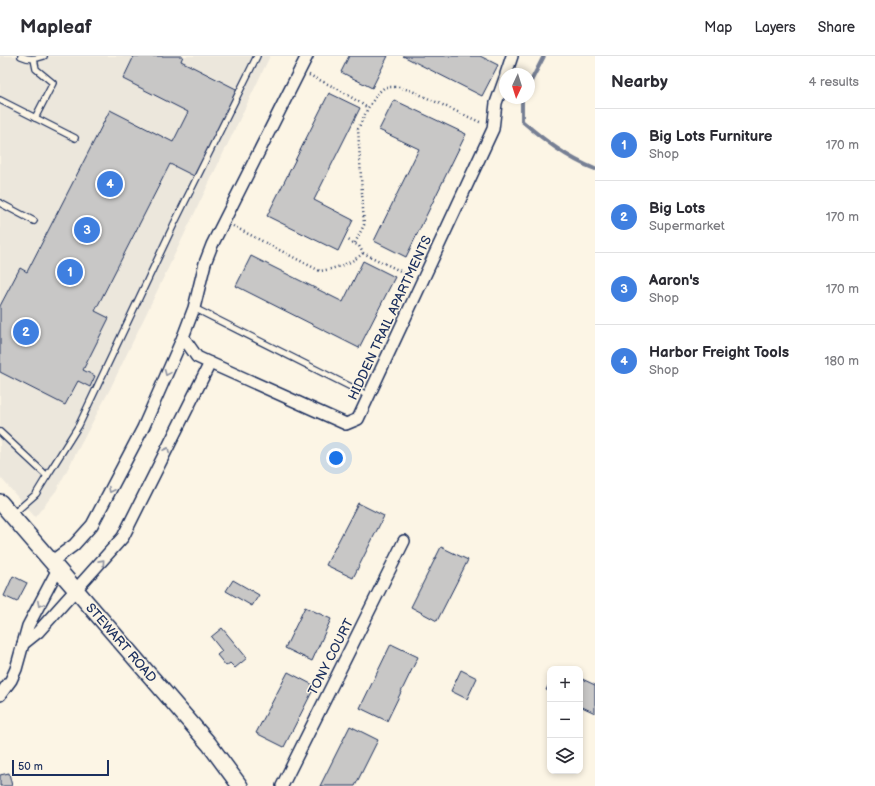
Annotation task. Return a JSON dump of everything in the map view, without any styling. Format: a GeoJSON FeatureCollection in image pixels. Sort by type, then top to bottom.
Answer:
{"type":"FeatureCollection","features":[{"type":"Feature","properties":{"kind":"street"},"geometry":{"type":"LineString","coordinates":[[0,695],[16,670],[28,626],[54,566],[92,525],[143,428],[183,337],[194,308],[205,262],[212,245],[307,56]]}},
{"type":"Feature","properties":{"kind":"street"},"geometry":{"type":"LineString","coordinates":[[508,68],[512,56]]}},
{"type":"Feature","properties":{"kind":"street","name":"HIDDEN TRAIL APARTMENTS"},"geometry":{"type":"LineString","coordinates":[[183,337],[197,357],[346,424],[358,419],[494,129],[496,103],[499,95]]}},
{"type":"Feature","properties":{"kind":"street"},"geometry":{"type":"LineString","coordinates":[[23,644],[38,632],[123,537],[210,363]]}},
{"type":"Feature","properties":{"kind":"street","name":"STEWART ROAD"},"geometry":{"type":"LineString","coordinates":[[0,502],[209,744],[240,786]]}},
{"type":"Feature","properties":{"kind":"street","name":"TONY COURT"},"geometry":{"type":"LineString","coordinates":[[282,786],[404,541]]}},
{"type":"Feature","properties":{"kind":"lane"},"geometry":{"type":"LineString","coordinates":[[21,56],[34,59],[44,56]]}},
{"type":"Feature","properties":{"kind":"lane"},"geometry":{"type":"LineString","coordinates":[[12,516],[36,494],[79,425],[174,224],[257,56]]}},
{"type":"Feature","properties":{"kind":"lane"},"geometry":{"type":"LineString","coordinates":[[34,59],[36,68],[53,83],[35,118]]}},
{"type":"Feature","properties":{"kind":"lane"},"geometry":{"type":"LineString","coordinates":[[0,100],[75,138]]}},
{"type":"Feature","properties":{"kind":"lane"},"geometry":{"type":"LineString","coordinates":[[0,203],[34,221]]}},
{"type":"Feature","properties":{"kind":"lane"},"geometry":{"type":"LineString","coordinates":[[194,308],[369,396]]}},
{"type":"Feature","properties":{"kind":"lane"},"geometry":{"type":"LineString","coordinates":[[0,432],[46,476]]}},
{"type":"Feature","properties":{"kind":"path"},"geometry":{"type":"LineString","coordinates":[[300,70],[340,90],[368,108]]}},
{"type":"Feature","properties":{"kind":"path"},"geometry":{"type":"LineString","coordinates":[[355,243],[364,225],[358,129],[368,108],[384,87],[399,87],[412,91],[494,129]]}},
{"type":"Feature","properties":{"kind":"path"},"geometry":{"type":"LineString","coordinates":[[224,222],[320,271],[330,270],[346,264],[361,256],[363,253]]}},
{"type":"Feature","properties":{"kind":"path"},"geometry":{"type":"LineString","coordinates":[[346,239],[359,246],[363,253],[422,282]]}},
{"type":"Feature","properties":{"kind":"shaded area"},"geometry":{"type":"Polygon","coordinates":[[[0,56],[270,56],[110,389],[56,491],[35,517],[0,477],[0,56]]]}},
{"type":"Feature","properties":{"kind":"building"},"geometry":{"type":"Polygon","coordinates":[[[134,56],[183,56],[181,61],[238,90],[194,176],[170,164],[95,311],[109,318],[83,370],[95,376],[90,387],[78,381],[65,405],[0,372],[0,306],[20,268],[27,272],[110,110],[173,142],[188,112],[123,79],[134,56]]]}},
{"type":"Feature","properties":{"kind":"building"},"geometry":{"type":"Polygon","coordinates":[[[349,56],[388,56],[372,88],[341,72],[349,56]]]}},
{"type":"Feature","properties":{"kind":"building"},"geometry":{"type":"Polygon","coordinates":[[[403,56],[480,56],[498,65],[482,96],[403,56]]]}},
{"type":"Feature","properties":{"kind":"building"},"geometry":{"type":"Polygon","coordinates":[[[329,93],[360,108],[314,200],[353,220],[338,251],[267,216],[329,93]]]}},
{"type":"Feature","properties":{"kind":"building"},"geometry":{"type":"Polygon","coordinates":[[[394,100],[466,134],[406,257],[374,241],[419,149],[379,130],[394,100]]]}},
{"type":"Feature","properties":{"kind":"building"},"geometry":{"type":"Polygon","coordinates":[[[251,256],[343,302],[363,261],[395,277],[359,348],[236,286],[251,256]]]}},
{"type":"Feature","properties":{"kind":"building"},"geometry":{"type":"Polygon","coordinates":[[[358,503],[384,516],[353,578],[326,565],[358,503]]]}},
{"type":"Feature","properties":{"kind":"building"},"geometry":{"type":"Polygon","coordinates":[[[441,547],[468,560],[437,621],[411,607],[441,547]]]}},
{"type":"Feature","properties":{"kind":"building"},"geometry":{"type":"Polygon","coordinates":[[[13,576],[27,583],[17,602],[4,596],[13,576]]]}},
{"type":"Feature","properties":{"kind":"building"},"geometry":{"type":"Polygon","coordinates":[[[233,580],[259,595],[252,606],[226,591],[233,580]]]}},
{"type":"Feature","properties":{"kind":"building"},"geometry":{"type":"Polygon","coordinates":[[[305,607],[331,619],[312,661],[285,648],[305,607]]]}},
{"type":"Feature","properties":{"kind":"building"},"geometry":{"type":"Polygon","coordinates":[[[222,628],[247,658],[235,668],[230,663],[226,666],[217,655],[222,651],[211,637],[222,628]]]}},
{"type":"Feature","properties":{"kind":"building"},"geometry":{"type":"Polygon","coordinates":[[[391,644],[418,657],[387,721],[360,708],[391,644]]]}},
{"type":"Feature","properties":{"kind":"building"},"geometry":{"type":"Polygon","coordinates":[[[461,670],[477,678],[467,699],[451,691],[461,670]]]}},
{"type":"Feature","properties":{"kind":"building"},"geometry":{"type":"Polygon","coordinates":[[[288,672],[315,686],[284,747],[256,733],[288,672]]]}},
{"type":"Feature","properties":{"kind":"building"},"geometry":{"type":"Polygon","coordinates":[[[583,679],[595,685],[595,713],[583,707],[583,679]]]}},
{"type":"Feature","properties":{"kind":"building"},"geometry":{"type":"Polygon","coordinates":[[[350,726],[378,740],[355,786],[320,786],[350,726]]]}},
{"type":"Feature","properties":{"kind":"building"},"geometry":{"type":"Polygon","coordinates":[[[9,773],[12,786],[0,786],[0,775],[9,773]]]}},
{"type":"Feature","properties":{"kind":"waterway"},"geometry":{"type":"LineString","coordinates":[[535,73],[544,56]]}},
{"type":"Feature","properties":{"kind":"waterway"},"geometry":{"type":"LineString","coordinates":[[522,104],[522,121],[556,148],[575,160],[595,169]]}},
{"type":"Feature","properties":{"kind":"place","name":"Harbor Freight Tools"},"geometry":{"type":"Point","coordinates":[110,184]}},
{"type":"Feature","properties":{"kind":"place","name":"Aaron's"},"geometry":{"type":"Point","coordinates":[87,230]}},
{"type":"Feature","properties":{"kind":"place","name":"Big Lots Furniture"},"geometry":{"type":"Point","coordinates":[70,272]}},
{"type":"Feature","properties":{"kind":"place","name":"Big Lots"},"geometry":{"type":"Point","coordinates":[26,332]}}]}
